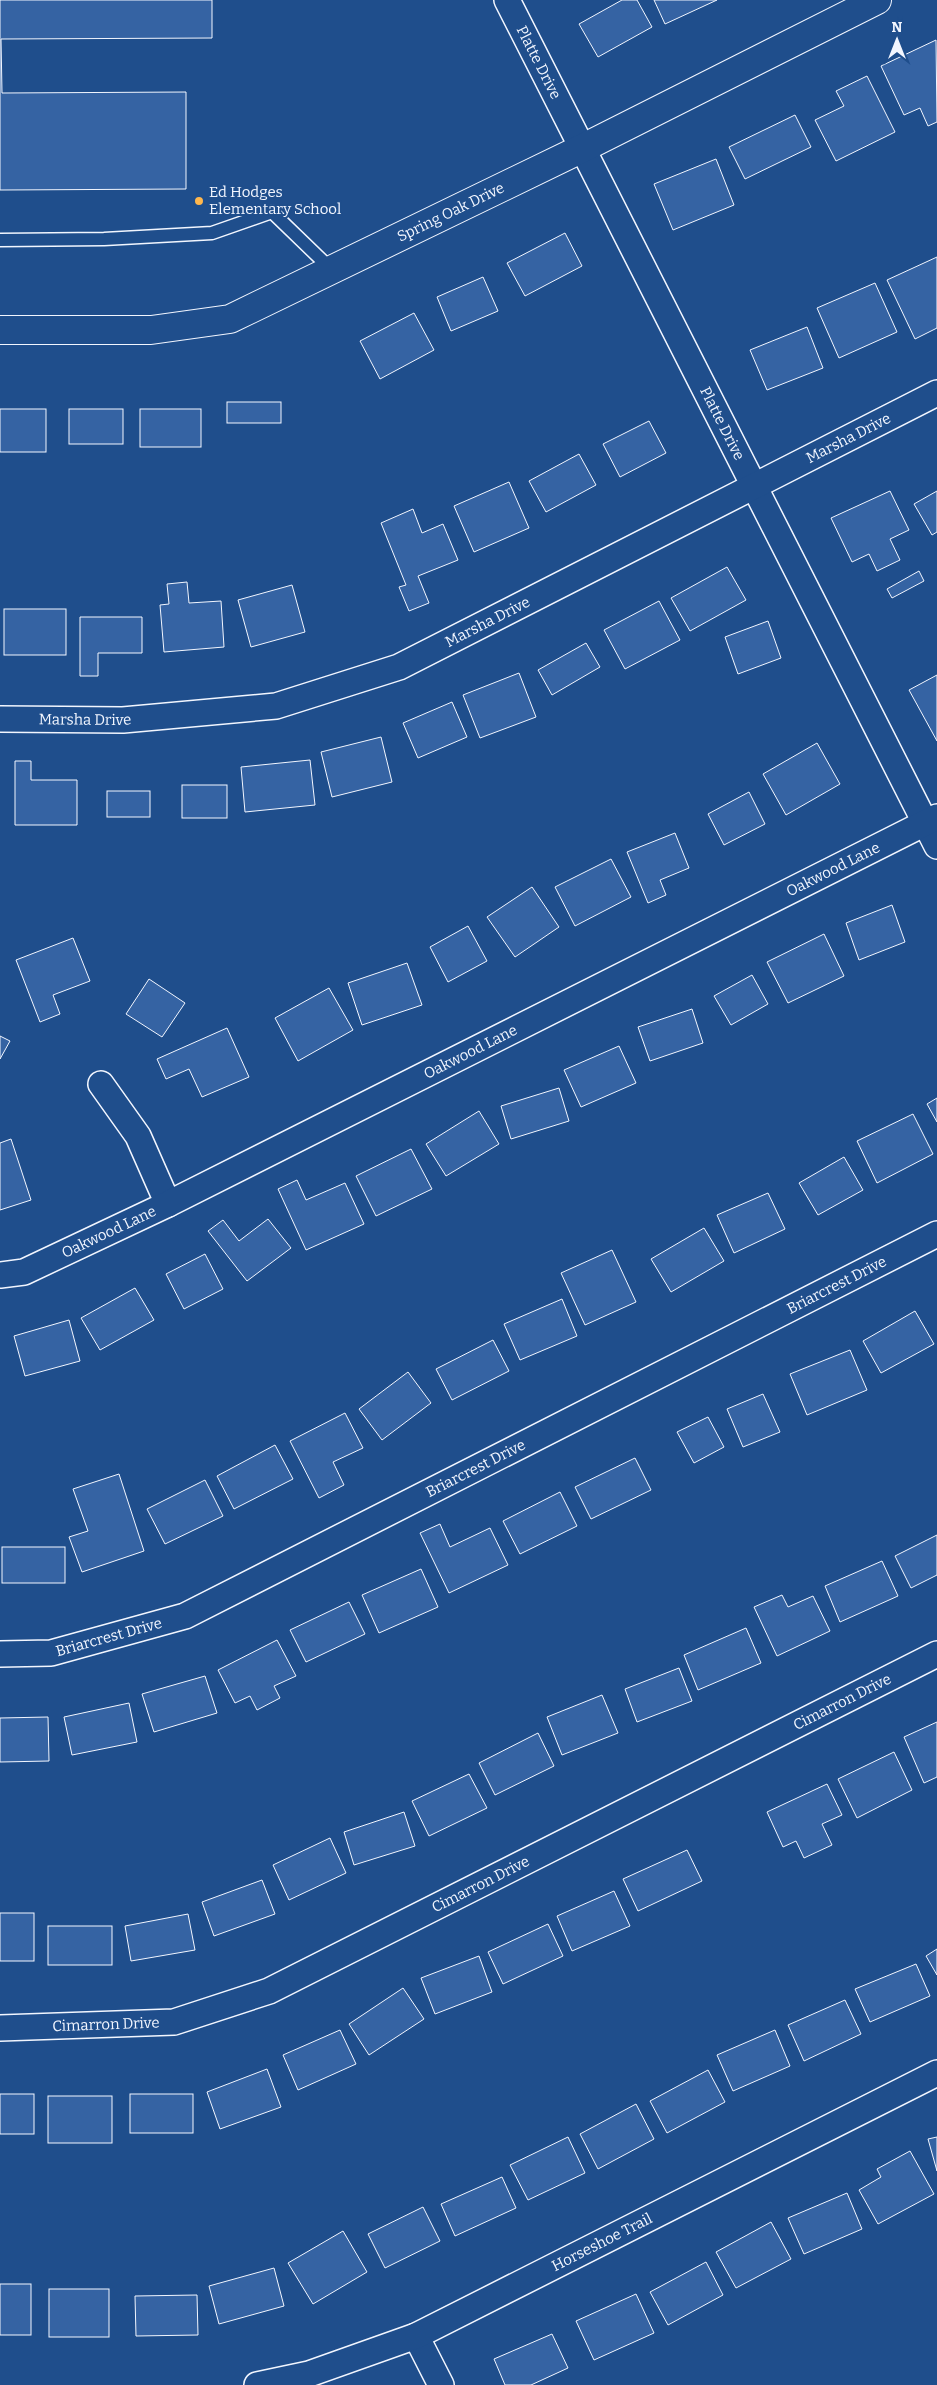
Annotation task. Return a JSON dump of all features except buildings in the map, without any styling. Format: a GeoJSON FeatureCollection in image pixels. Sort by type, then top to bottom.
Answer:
{"type":"FeatureCollection","features":[{"type":"Feature","properties":{"kind":"street","name":"Platte Drive"},"geometry":{"type":"LineString","coordinates":[[507,0],[754,486],[931,820],[937,846]]}},
{"type":"Feature","properties":{"kind":"street","name":"Spring Oak Drive"},"geometry":{"type":"LineString","coordinates":[[0,330],[151,330],[230,319],[583,148],[877,0]]}},
{"type":"Feature","properties":{"kind":"street","name":"Marsha Drive"},"geometry":{"type":"LineString","coordinates":[[0,719],[123,720],[276,706],[399,668],[937,393]]}},
{"type":"Feature","properties":{"kind":"street","name":"Oakwood Lane"},"geometry":{"type":"LineString","coordinates":[[0,1275],[24,1272],[168,1204],[931,820]]}},
{"type":"Feature","properties":{"kind":"street"},"geometry":{"type":"LineString","coordinates":[[101,1084],[138,1136],[168,1204]]}},
{"type":"Feature","properties":{"kind":"street","name":"Briarcrest Drive"},"geometry":{"type":"LineString","coordinates":[[0,1654],[51,1654],[185,1616],[937,1234]]}},
{"type":"Feature","properties":{"kind":"street","name":"Cimarron Drive"},"geometry":{"type":"LineString","coordinates":[[0,2028],[174,2022],[268,1991],[937,1654]]}},
{"type":"Feature","properties":{"kind":"street","name":"Horseshoe Trail"},"geometry":{"type":"LineString","coordinates":[[257,2385],[309,2374],[416,2336],[937,2073]]}},
{"type":"Feature","properties":{"kind":"street"},"geometry":{"type":"LineString","coordinates":[[416,2336],[441,2385]]}},
{"type":"Feature","properties":{"kind":"lane"},"geometry":{"type":"LineString","coordinates":[[0,240],[104,239],[212,233],[272,212],[332,270]]}},
{"type":"Feature","properties":{"kind":"place","name":"Ed Hodges Elementary School"},"geometry":{"type":"Point","coordinates":[199,201]}}]}
